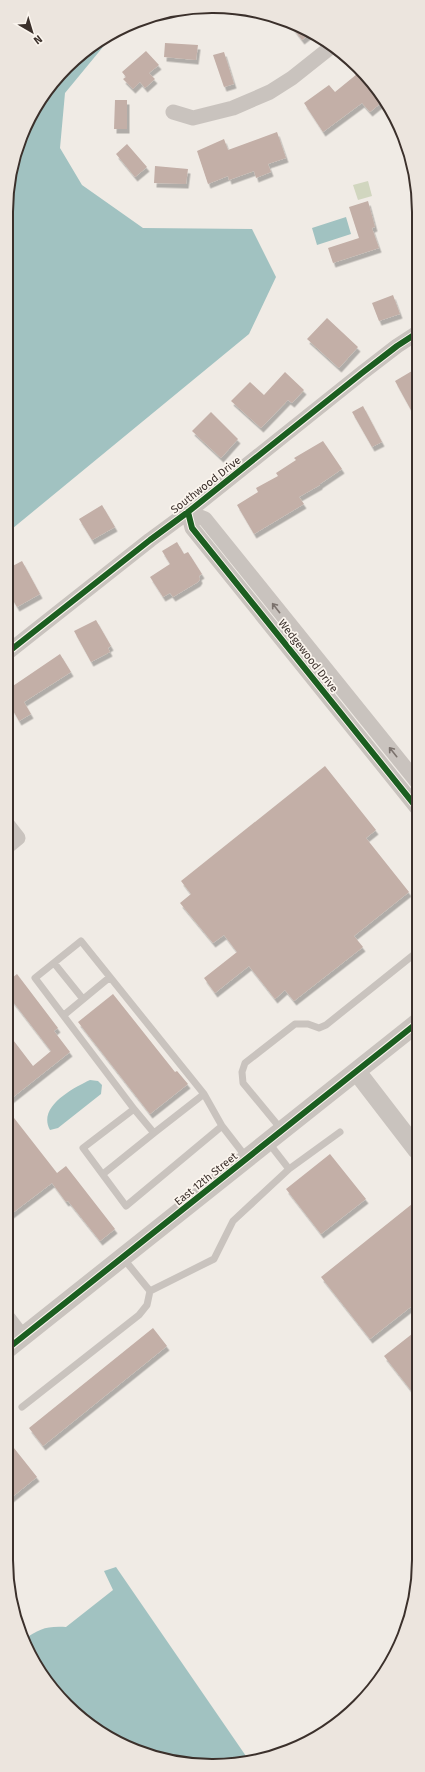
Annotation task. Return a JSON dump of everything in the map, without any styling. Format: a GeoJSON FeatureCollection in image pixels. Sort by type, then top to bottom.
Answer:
{"type":"FeatureCollection","features":[{"type":"Feature","properties":{"kind":"street"},"geometry":{"type":"LineString","coordinates":[[173,112],[194,118],[233,108],[270,92],[292,78],[327,50]]}},
{"type":"Feature","properties":{"kind":"street","name":"Southwood Drive"},"geometry":{"type":"LineString","coordinates":[[13,648],[150,540],[188,512],[396,346],[412,336]]}},
{"type":"Feature","properties":{"kind":"street","name":"Wedgewood Drive"},"geometry":{"type":"LineString","coordinates":[[188,512],[205,519],[412,776]]}},
{"type":"Feature","properties":{"kind":"street","name":"Wedgewood Drive"},"geometry":{"type":"LineString","coordinates":[[188,512],[192,528],[412,802]]}},
{"type":"Feature","properties":{"kind":"street","name":"East 12th Street"},"geometry":{"type":"LineString","coordinates":[[13,1345],[412,1027]]}},
{"type":"Feature","properties":{"kind":"street"},"geometry":{"type":"LineString","coordinates":[[357,1072],[412,1144]]}},
{"type":"Feature","properties":{"kind":"street"},"geometry":{"type":"LineString","coordinates":[[13,1324],[23,1337]]}},
{"type":"Feature","properties":{"kind":"lane"},"geometry":{"type":"LineString","coordinates":[[154,1133],[134,1109],[35,978],[81,941],[204,1094],[222,1126],[247,1159]]}},
{"type":"Feature","properties":{"kind":"lane"},"geometry":{"type":"LineString","coordinates":[[289,1169],[275,1136],[243,1082],[242,1072],[245,1063],[295,1024],[308,1024],[319,1028],[326,1025],[412,956]]}},
{"type":"Feature","properties":{"kind":"lane"},"geometry":{"type":"LineString","coordinates":[[54,963],[83,999]]}},
{"type":"Feature","properties":{"kind":"lane"},"geometry":{"type":"LineString","coordinates":[[64,1015],[110,977]]}},
{"type":"Feature","properties":{"kind":"lane"},"geometry":{"type":"LineString","coordinates":[[103,1174],[204,1094]]}},
{"type":"Feature","properties":{"kind":"lane"},"geometry":{"type":"LineString","coordinates":[[134,1109],[83,1148],[126,1206],[222,1126]]}},
{"type":"Feature","properties":{"kind":"lane"},"geometry":{"type":"LineString","coordinates":[[150,1291],[214,1259],[233,1221],[289,1169],[340,1132]]}},
{"type":"Feature","properties":{"kind":"lane"},"geometry":{"type":"LineString","coordinates":[[123,1258],[150,1291]]}},
{"type":"Feature","properties":{"kind":"lane"},"geometry":{"type":"LineString","coordinates":[[22,1407],[139,1315],[147,1305],[150,1291]]}},
{"type":"Feature","properties":{"kind":"green space"},"geometry":{"type":"Polygon","coordinates":[[[368,181],[372,196],[358,200],[353,185],[368,181]]]}},
{"type":"Feature","properties":{"kind":"water"},"geometry":{"type":"Polygon","coordinates":[[[104,46],[65,93],[60,148],[82,185],[143,228],[252,229],[276,277],[249,334],[13,528],[13,199],[17,174],[28,136],[54,91],[71,71],[91,54],[104,46]]]}},
{"type":"Feature","properties":{"kind":"water"},"geometry":{"type":"Polygon","coordinates":[[[346,217],[351,234],[317,245],[312,228],[346,217]]]}},
{"type":"Feature","properties":{"kind":"water"},"geometry":{"type":"Polygon","coordinates":[[[90,1080],[98,1081],[102,1085],[101,1094],[58,1128],[50,1130],[47,1122],[48,1114],[52,1106],[66,1093],[90,1080]]]}},
{"type":"Feature","properties":{"kind":"water"},"geometry":{"type":"Polygon","coordinates":[[[116,1567],[246,1756],[226,1759],[199,1759],[161,1752],[136,1744],[91,1718],[71,1701],[54,1681],[28,1637],[43,1629],[66,1627],[113,1590],[104,1571],[116,1567]]]}},
{"type":"Feature","properties":{"kind":"building"},"geometry":{"type":"Polygon","coordinates":[[[295,31],[306,37],[302,40],[295,31]]]}},
{"type":"Feature","properties":{"kind":"building"},"geometry":{"type":"Polygon","coordinates":[[[165,43],[198,45],[196,60],[164,57],[165,43]]]}},
{"type":"Feature","properties":{"kind":"building"},"geometry":{"type":"Polygon","coordinates":[[[146,51],[159,65],[149,73],[155,79],[145,88],[140,82],[133,89],[123,79],[126,77],[122,72],[146,51]]]}},
{"type":"Feature","properties":{"kind":"building"},"geometry":{"type":"Polygon","coordinates":[[[224,52],[234,84],[224,87],[213,55],[224,52]]]}},
{"type":"Feature","properties":{"kind":"building"},"geometry":{"type":"Polygon","coordinates":[[[357,74],[371,91],[379,104],[370,112],[362,103],[323,132],[304,103],[329,85],[335,92],[357,74]]]}},
{"type":"Feature","properties":{"kind":"building"},"geometry":{"type":"Polygon","coordinates":[[[115,100],[127,100],[127,129],[114,129],[115,100]]]}},
{"type":"Feature","properties":{"kind":"building"},"geometry":{"type":"Polygon","coordinates":[[[277,132],[286,158],[268,164],[271,172],[256,178],[254,171],[229,180],[228,176],[208,184],[197,151],[224,139],[228,150],[277,132]]]}},
{"type":"Feature","properties":{"kind":"building"},"geometry":{"type":"Polygon","coordinates":[[[127,144],[147,167],[135,177],[116,154],[127,144]]]}},
{"type":"Feature","properties":{"kind":"building"},"geometry":{"type":"Polygon","coordinates":[[[155,166],[188,169],[186,184],[154,183],[155,166]]]}},
{"type":"Feature","properties":{"kind":"building"},"geometry":{"type":"Polygon","coordinates":[[[368,201],[375,227],[372,228],[379,248],[333,263],[328,248],[359,238],[349,207],[368,201]]]}},
{"type":"Feature","properties":{"kind":"building"},"geometry":{"type":"Polygon","coordinates":[[[393,295],[400,314],[379,321],[372,303],[393,295]]]}},
{"type":"Feature","properties":{"kind":"building"},"geometry":{"type":"Polygon","coordinates":[[[327,318],[358,347],[339,368],[307,339],[327,318]]]}},
{"type":"Feature","properties":{"kind":"building"},"geometry":{"type":"Polygon","coordinates":[[[412,371],[412,412],[395,381],[412,371]]]}},
{"type":"Feature","properties":{"kind":"building"},"geometry":{"type":"Polygon","coordinates":[[[285,372],[304,390],[292,403],[288,400],[261,428],[231,401],[250,382],[264,395],[285,372]]]}},
{"type":"Feature","properties":{"kind":"building"},"geometry":{"type":"Polygon","coordinates":[[[363,406],[382,442],[372,447],[352,412],[363,406]]]}},
{"type":"Feature","properties":{"kind":"building"},"geometry":{"type":"Polygon","coordinates":[[[211,412],[238,439],[221,458],[192,431],[211,412]]]}},
{"type":"Feature","properties":{"kind":"building"},"geometry":{"type":"Polygon","coordinates":[[[323,441],[342,469],[320,485],[299,497],[304,504],[254,534],[237,505],[258,492],[256,488],[278,476],[276,473],[296,460],[294,458],[323,441]]]}},
{"type":"Feature","properties":{"kind":"building"},"geometry":{"type":"Polygon","coordinates":[[[102,505],[115,527],[92,540],[79,519],[102,505]]]}},
{"type":"Feature","properties":{"kind":"building"},"geometry":{"type":"Polygon","coordinates":[[[177,542],[184,554],[188,552],[202,574],[199,576],[200,579],[198,582],[173,597],[170,593],[163,597],[150,577],[170,564],[162,551],[177,542]]]}},
{"type":"Feature","properties":{"kind":"building"},"geometry":{"type":"Polygon","coordinates":[[[22,561],[40,594],[17,607],[13,600],[13,566],[22,561]]]}},
{"type":"Feature","properties":{"kind":"building"},"geometry":{"type":"Polygon","coordinates":[[[96,620],[111,646],[108,648],[110,652],[91,662],[74,631],[96,620]]]}},
{"type":"Feature","properties":{"kind":"building"},"geometry":{"type":"Polygon","coordinates":[[[60,654],[71,672],[24,702],[31,714],[19,721],[13,710],[13,686],[60,654]]]}},
{"type":"Feature","properties":{"kind":"building"},"geometry":{"type":"Polygon","coordinates":[[[325,766],[376,830],[366,838],[409,892],[354,936],[363,947],[294,1001],[285,990],[275,999],[249,966],[215,993],[204,978],[237,952],[224,935],[213,943],[180,903],[191,894],[181,881],[325,766]]]}},
{"type":"Feature","properties":{"kind":"building"},"geometry":{"type":"Polygon","coordinates":[[[17,974],[58,1028],[54,1031],[70,1052],[13,1097],[13,1040],[33,1066],[51,1051],[13,1002],[13,977],[17,974]]]}},
{"type":"Feature","properties":{"kind":"building"},"geometry":{"type":"Polygon","coordinates":[[[113,994],[175,1072],[177,1071],[188,1084],[150,1114],[78,1022],[113,994]]]}},
{"type":"Feature","properties":{"kind":"building"},"geometry":{"type":"Polygon","coordinates":[[[13,1117],[57,1173],[66,1166],[115,1229],[100,1241],[68,1201],[66,1202],[52,1183],[13,1213],[13,1117]]]}},
{"type":"Feature","properties":{"kind":"building"},"geometry":{"type":"Polygon","coordinates":[[[330,1154],[366,1199],[321,1234],[286,1189],[330,1154]]]}},
{"type":"Feature","properties":{"kind":"building"},"geometry":{"type":"Polygon","coordinates":[[[412,1204],[412,1306],[370,1339],[321,1277],[412,1204]]]}},
{"type":"Feature","properties":{"kind":"building"},"geometry":{"type":"Polygon","coordinates":[[[153,1328],[167,1346],[43,1446],[29,1428],[153,1328]]]}},
{"type":"Feature","properties":{"kind":"building"},"geometry":{"type":"Polygon","coordinates":[[[412,1334],[412,1392],[384,1356],[412,1334]]]}},
{"type":"Feature","properties":{"kind":"building"},"geometry":{"type":"Polygon","coordinates":[[[13,1447],[37,1477],[13,1496],[13,1447]]]}},
{"type":"Feature","properties":{"kind":"cycle path"},"geometry":{"type":"LineString","coordinates":[[13,648],[150,540],[188,512],[362,373],[412,336]]}},
{"type":"Feature","properties":{"kind":"cycle path"},"geometry":{"type":"LineString","coordinates":[[188,512],[192,528],[412,802]]}},
{"type":"Feature","properties":{"kind":"cycle path"},"geometry":{"type":"LineString","coordinates":[[13,1344],[412,1027]]}}]}
